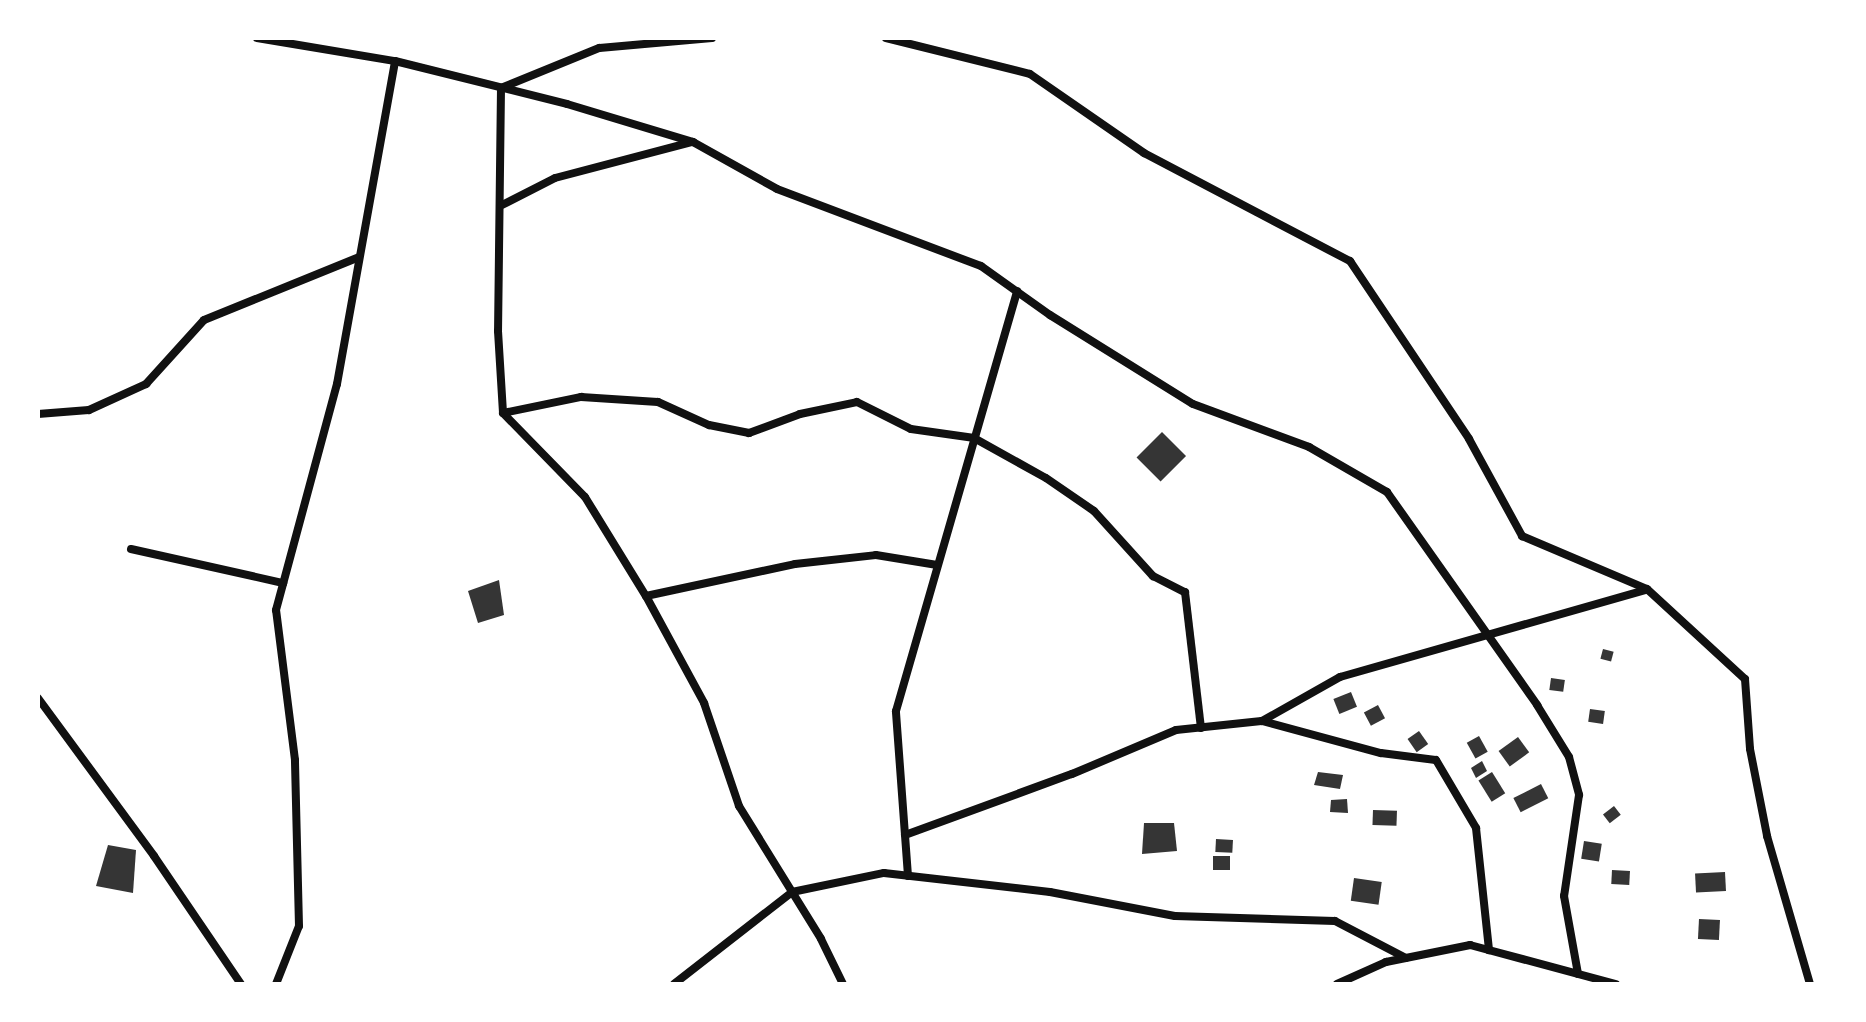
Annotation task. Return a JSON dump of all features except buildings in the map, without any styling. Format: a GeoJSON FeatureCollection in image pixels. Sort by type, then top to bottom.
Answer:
{"type":"FeatureCollection","features":[{"type":"Feature","properties":{"kind":"street"},"geometry":{"type":"LineString","coordinates":[[257,38],[395,61],[693,142],[777,189],[981,266],[1193,404],[1309,447],[1387,492],[1488,634],[1569,757],[1579,795],[1564,896],[1578,974]]}},
{"type":"Feature","properties":{"kind":"street"},"geometry":{"type":"LineString","coordinates":[[501,88],[599,48],[712,38]]}},
{"type":"Feature","properties":{"kind":"street"},"geometry":{"type":"LineString","coordinates":[[886,38],[1030,74],[1144,153],[1350,261],[1469,439],[1522,536],[1647,589],[1745,679],[1750,749],[1767,836],[1810,984]]}},
{"type":"Feature","properties":{"kind":"street"},"geometry":{"type":"LineString","coordinates":[[276,984],[299,926],[295,760],[276,610],[337,384],[395,61]]}},
{"type":"Feature","properties":{"kind":"street"},"geometry":{"type":"LineString","coordinates":[[501,88],[502,205],[498,331],[503,413],[585,497],[646,596],[704,703],[739,806],[843,984]]}},
{"type":"Feature","properties":{"kind":"street"},"geometry":{"type":"LineString","coordinates":[[502,205],[555,178],[693,142]]}},
{"type":"Feature","properties":{"kind":"street"},"geometry":{"type":"LineString","coordinates":[[38,414],[89,410],[146,384],[204,320],[359,257]]}},
{"type":"Feature","properties":{"kind":"street"},"geometry":{"type":"LineString","coordinates":[[908,876],[896,711],[1017,291]]}},
{"type":"Feature","properties":{"kind":"street"},"geometry":{"type":"LineString","coordinates":[[503,413],[581,397],[658,402],[709,425],[749,433],[800,414],[857,402],[911,429],[974,438],[1046,478],[1094,511],[1153,576],[1185,592],[1201,728]]}},
{"type":"Feature","properties":{"kind":"street"},"geometry":{"type":"LineString","coordinates":[[131,549],[283,583]]}},
{"type":"Feature","properties":{"kind":"street"},"geometry":{"type":"LineString","coordinates":[[646,596],[795,564],[876,555],[937,565]]}},
{"type":"Feature","properties":{"kind":"street"},"geometry":{"type":"LineString","coordinates":[[1262,721],[1340,677],[1647,589]]}},
{"type":"Feature","properties":{"kind":"street"},"geometry":{"type":"LineString","coordinates":[[38,698],[154,856],[241,984]]}},
{"type":"Feature","properties":{"kind":"street"},"geometry":{"type":"LineString","coordinates":[[905,835],[1072,774],[1176,730],[1262,721],[1381,753],[1436,760],[1476,828],[1489,950]]}},
{"type":"Feature","properties":{"kind":"street"},"geometry":{"type":"LineString","coordinates":[[674,984],[792,892],[884,873],[1050,892],[1175,916],[1335,921],[1406,958]]}},
{"type":"Feature","properties":{"kind":"street"},"geometry":{"type":"LineString","coordinates":[[1337,984],[1386,962],[1470,945],[1616,984]]}}]}
